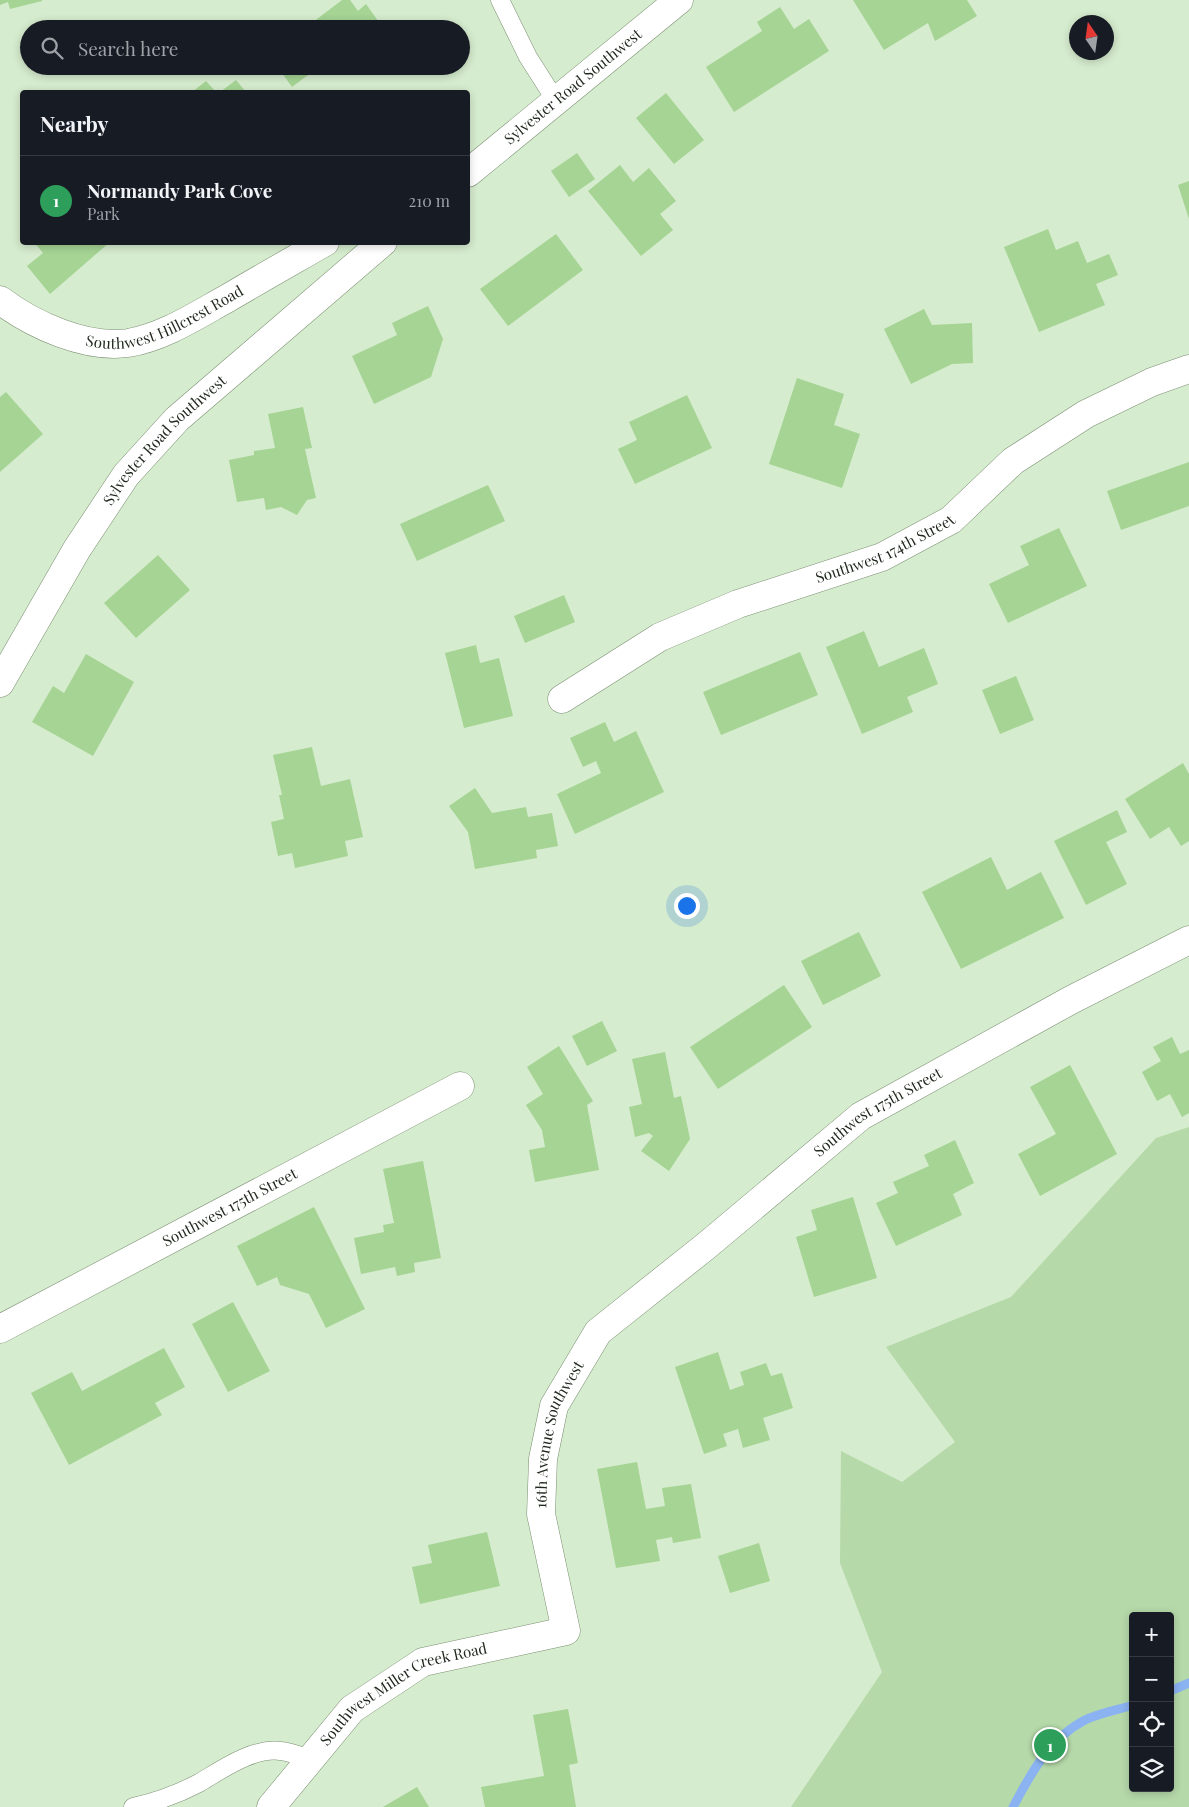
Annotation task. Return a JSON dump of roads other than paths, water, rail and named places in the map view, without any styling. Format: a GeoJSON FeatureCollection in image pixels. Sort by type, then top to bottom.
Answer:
{"type":"FeatureCollection","features":[{"type":"Feature","properties":{"kind":"street","name":"Sylvester Road Southwest"},"geometry":{"type":"LineString","coordinates":[[470,171],[679,0]]}},
{"type":"Feature","properties":{"kind":"street","name":"Southwest Hillcrest Road"},"geometry":{"type":"LineString","coordinates":[[0,300],[40,324],[67,334],[96,342],[126,343],[148,338],[191,319],[319,245]]}},
{"type":"Feature","properties":{"kind":"street","name":"Sylvester Road Southwest"},"geometry":{"type":"LineString","coordinates":[[0,682],[77,549],[126,475],[177,419],[380,245]]}},
{"type":"Feature","properties":{"kind":"street","name":"Southwest 174th Street"},"geometry":{"type":"LineString","coordinates":[[562,699],[660,637],[738,604],[882,557],[951,520],[1013,461],[1086,414],[1152,382],[1189,369]]}},
{"type":"Feature","properties":{"kind":"street","name":"Southwest 175th Street"},"geometry":{"type":"LineString","coordinates":[[598,1332],[706,1246],[861,1116],[1071,1000],[1189,940]]}},
{"type":"Feature","properties":{"kind":"street","name":"Southwest 175th Street"},"geometry":{"type":"LineString","coordinates":[[0,1329],[460,1086]]}},
{"type":"Feature","properties":{"kind":"street","name":"16th Avenue Southwest"},"geometry":{"type":"LineString","coordinates":[[566,1630],[541,1514],[543,1459],[554,1406],[598,1332]]}},
{"type":"Feature","properties":{"kind":"street","name":"Southwest Miller Creek Road"},"geometry":{"type":"LineString","coordinates":[[271,1807],[352,1709],[423,1662],[566,1630]]}},
{"type":"Feature","properties":{"kind":"lane"},"geometry":{"type":"LineString","coordinates":[[500,0],[528,57],[556,101]]}},
{"type":"Feature","properties":{"kind":"lane"},"geometry":{"type":"LineString","coordinates":[[134,1807],[155,1802],[198,1783],[237,1760],[256,1754],[279,1750],[310,1759]]}},
{"type":"Feature","properties":{"kind":"waterway"},"geometry":{"type":"LineString","coordinates":[[1174,1689],[1189,1683]]}},
{"type":"Feature","properties":{"kind":"waterway"},"geometry":{"type":"LineString","coordinates":[[1013,1807],[1034,1769],[1062,1736],[1085,1720],[1102,1713],[1129,1706]]}},
{"type":"Feature","properties":{"kind":"place","name":"Normandy Park Cove"},"geometry":{"type":"Point","coordinates":[1050,1745]}}]}
